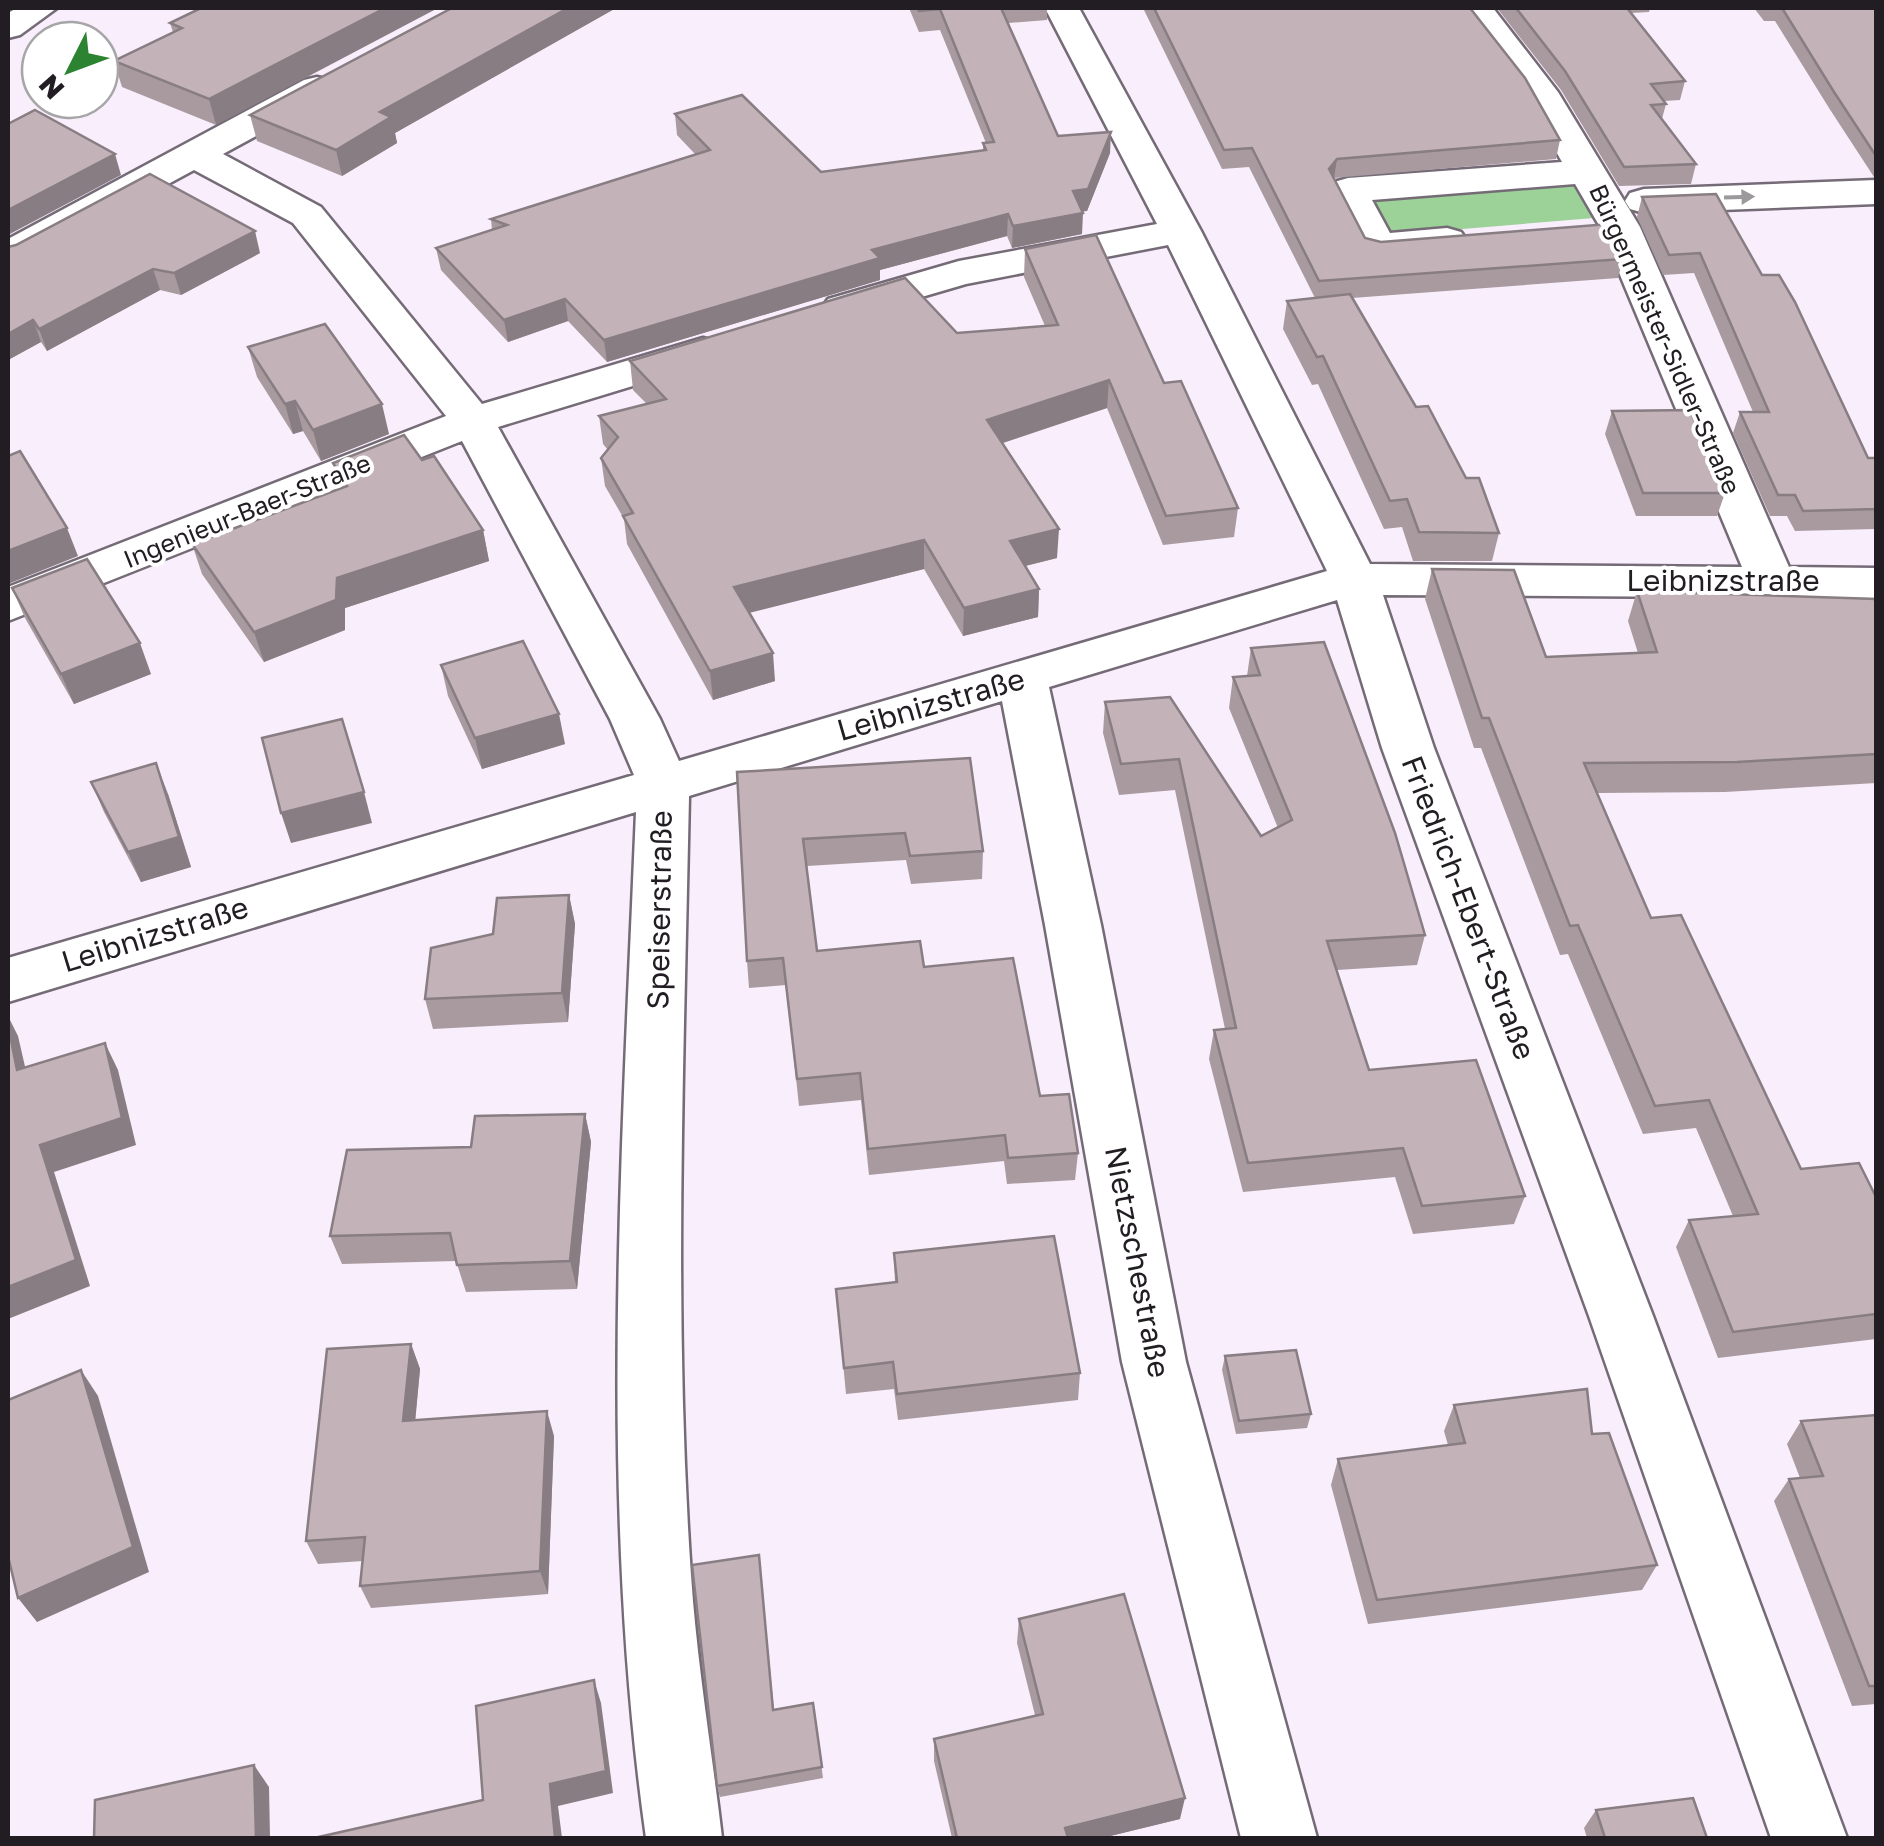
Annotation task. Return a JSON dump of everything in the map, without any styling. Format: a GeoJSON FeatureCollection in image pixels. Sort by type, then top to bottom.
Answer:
{"type":"FeatureCollection","features":[{"type":"Feature","properties":{"kind":"street"},"geometry":{"type":"LineString","coordinates":[[8,28],[40,8]]}},
{"type":"Feature","properties":{"kind":"street","name":"Friedrich-Ebert-Straße"},"geometry":{"type":"LineString","coordinates":[[1062,8],[1181,231],[1354,579],[1408,748],[1622,1316],[1810,1838]]}},
{"type":"Feature","properties":{"kind":"street","name":"Bürgermeister-Sidler-Straße"},"geometry":{"type":"LineString","coordinates":[[1475,8],[1540,92],[1599,207],[1772,582]]}},
{"type":"Feature","properties":{"kind":"street"},"geometry":{"type":"LineString","coordinates":[[8,255],[349,72]]}},
{"type":"Feature","properties":{"kind":"street","name":"Speiserstraße"},"geometry":{"type":"LineString","coordinates":[[194,154],[307,214],[473,420],[635,718],[663,783],[650,1356],[657,1575],[684,1838]]}},
{"type":"Feature","properties":{"kind":"street"},"geometry":{"type":"LineString","coordinates":[[1489,237],[1377,246],[1348,190],[1599,207],[1876,192]]}},
{"type":"Feature","properties":{"kind":"street"},"geometry":{"type":"LineString","coordinates":[[800,322],[959,273],[1181,231]]}},
{"type":"Feature","properties":{"kind":"street","name":"Ingenieur-Baer-Straße"},"geometry":{"type":"LineString","coordinates":[[8,605],[473,420],[747,338]]}},
{"type":"Feature","properties":{"kind":"street","name":"Leibnizstraße"},"geometry":{"type":"LineString","coordinates":[[8,980],[1354,579],[1876,583]]}},
{"type":"Feature","properties":{"kind":"street","name":"Nietzschestraße"},"geometry":{"type":"LineString","coordinates":[[1022,679],[1074,925],[1154,1362],[1278,1838]]}},
{"type":"Feature","properties":{"kind":"green space"},"geometry":{"type":"Polygon","coordinates":[[[1575,183],[1594,218],[1390,235],[1371,198],[1575,183]]]}},
{"type":"Feature","properties":{"kind":"building"},"geometry":{"type":"Polygon","coordinates":[[[201,8],[385,8],[209,99],[120,63],[120,58],[182,28],[170,23],[201,8]]]}},
{"type":"Feature","properties":{"kind":"building"},"geometry":{"type":"Polygon","coordinates":[[[452,8],[568,8],[380,112],[391,117],[336,150],[250,115],[452,8]]]}},
{"type":"Feature","properties":{"kind":"building"},"geometry":{"type":"Polygon","coordinates":[[[917,8],[1001,8],[1058,136],[1111,132],[1088,189],[1073,191],[1083,213],[1013,226],[1008,214],[872,250],[880,258],[604,340],[565,299],[504,320],[436,248],[507,225],[491,219],[710,150],[675,114],[742,95],[821,172],[986,150],[983,143],[994,142],[940,9],[917,8]]]}},
{"type":"Feature","properties":{"kind":"building"},"geometry":{"type":"Polygon","coordinates":[[[1154,8],[1470,8],[1525,78],[1560,140],[1337,159],[1329,169],[1365,238],[1381,242],[1609,224],[1623,259],[1319,281],[1252,148],[1224,150],[1154,8]]]}},
{"type":"Feature","properties":{"kind":"building"},"geometry":{"type":"Polygon","coordinates":[[[1516,8],[1627,8],[1685,81],[1651,84],[1666,104],[1651,105],[1696,164],[1624,167],[1565,71],[1516,8]]]}},
{"type":"Feature","properties":{"kind":"building"},"geometry":{"type":"Polygon","coordinates":[[[1782,8],[1876,8],[1876,156],[1834,92],[1782,8]]]}},
{"type":"Feature","properties":{"kind":"building"},"geometry":{"type":"Polygon","coordinates":[[[20,118],[53,120],[115,154],[8,210],[8,124],[20,118]]]}},
{"type":"Feature","properties":{"kind":"building"},"geometry":{"type":"Polygon","coordinates":[[[150,174],[255,231],[174,273],[153,269],[39,329],[33,320],[8,334],[8,247],[150,174]]]}},
{"type":"Feature","properties":{"kind":"building"},"geometry":{"type":"Polygon","coordinates":[[[1716,194],[1762,275],[1779,275],[1868,458],[1876,458],[1876,509],[1803,511],[1795,495],[1778,495],[1740,412],[1769,412],[1700,253],[1669,255],[1642,197],[1716,194]]]}},
{"type":"Feature","properties":{"kind":"building"},"geometry":{"type":"Polygon","coordinates":[[[1096,235],[1164,383],[1181,381],[1238,508],[1166,516],[1109,380],[987,420],[1059,529],[1010,541],[1039,589],[964,608],[924,540],[734,587],[773,653],[710,671],[623,516],[633,513],[601,458],[618,437],[599,416],[666,399],[630,361],[905,278],[957,333],[1058,325],[1025,249],[1096,235]]]}},
{"type":"Feature","properties":{"kind":"building"},"geometry":{"type":"Polygon","coordinates":[[[1350,294],[1416,407],[1428,406],[1466,478],[1479,478],[1499,533],[1419,532],[1407,499],[1390,501],[1323,356],[1317,357],[1287,301],[1350,294]]]}},
{"type":"Feature","properties":{"kind":"building"},"geometry":{"type":"Polygon","coordinates":[[[325,324],[382,404],[313,430],[295,401],[285,404],[248,347],[325,324]]]}},
{"type":"Feature","properties":{"kind":"building"},"geometry":{"type":"Polygon","coordinates":[[[1690,410],[1725,493],[1643,493],[1612,411],[1690,410]]]}},
{"type":"Feature","properties":{"kind":"building"},"geometry":{"type":"Polygon","coordinates":[[[404,435],[422,460],[434,456],[483,530],[337,578],[336,600],[254,632],[192,544],[347,486],[333,463],[404,435]]]}},
{"type":"Feature","properties":{"kind":"building"},"geometry":{"type":"Polygon","coordinates":[[[20,451],[67,528],[8,551],[8,456],[20,451]]]}},
{"type":"Feature","properties":{"kind":"building"},"geometry":{"type":"Polygon","coordinates":[[[87,559],[140,643],[61,674],[12,588],[87,559]]]}},
{"type":"Feature","properties":{"kind":"building"},"geometry":{"type":"Polygon","coordinates":[[[1432,569],[1514,570],[1546,657],[1657,652],[1637,591],[1876,599],[1876,754],[1737,762],[1584,763],[1651,918],[1681,915],[1801,1169],[1859,1163],[1876,1197],[1876,1314],[1733,1332],[1689,1220],[1758,1214],[1709,1100],[1655,1106],[1578,925],[1570,926],[1489,718],[1482,718],[1432,569]]]}},
{"type":"Feature","properties":{"kind":"building"},"geometry":{"type":"Polygon","coordinates":[[[523,641],[559,714],[475,738],[441,665],[523,641]]]}},
{"type":"Feature","properties":{"kind":"building"},"geometry":{"type":"Polygon","coordinates":[[[1324,642],[1395,833],[1425,935],[1327,941],[1369,1070],[1476,1060],[1525,1196],[1422,1206],[1403,1148],[1248,1163],[1214,1030],[1236,1028],[1179,759],[1121,764],[1105,702],[1170,697],[1261,836],[1292,820],[1233,677],[1260,675],[1251,648],[1324,642]]]}},
{"type":"Feature","properties":{"kind":"building"},"geometry":{"type":"Polygon","coordinates":[[[342,719],[364,792],[281,813],[262,738],[342,719]]]}},
{"type":"Feature","properties":{"kind":"building"},"geometry":{"type":"Polygon","coordinates":[[[970,758],[983,851],[910,856],[905,833],[803,839],[817,951],[920,941],[924,967],[1013,958],[1040,1096],[1069,1094],[1078,1153],[1008,1158],[1005,1135],[868,1149],[860,1073],[797,1079],[783,958],[747,961],[737,772],[970,758]]]}},
{"type":"Feature","properties":{"kind":"building"},"geometry":{"type":"Polygon","coordinates":[[[156,763],[179,837],[128,852],[91,782],[156,763]]]}},
{"type":"Feature","properties":{"kind":"building"},"geometry":{"type":"Polygon","coordinates":[[[569,895],[562,993],[425,999],[431,948],[493,934],[497,898],[569,895]]]}},
{"type":"Feature","properties":{"kind":"building"},"geometry":{"type":"Polygon","coordinates":[[[8,1025],[17,1070],[105,1043],[122,1118],[40,1145],[76,1260],[8,1287],[8,1025]]]}},
{"type":"Feature","properties":{"kind":"building"},"geometry":{"type":"Polygon","coordinates":[[[585,1114],[570,1261],[457,1265],[450,1233],[330,1236],[347,1150],[471,1147],[475,1116],[585,1114]]]}},
{"type":"Feature","properties":{"kind":"building"},"geometry":{"type":"Polygon","coordinates":[[[1054,1236],[1080,1373],[897,1394],[893,1362],[844,1368],[836,1289],[897,1282],[894,1253],[1054,1236]]]}},
{"type":"Feature","properties":{"kind":"building"},"geometry":{"type":"Polygon","coordinates":[[[411,1344],[403,1421],[547,1411],[540,1571],[360,1586],[365,1537],[306,1541],[327,1349],[411,1344]]]}},
{"type":"Feature","properties":{"kind":"building"},"geometry":{"type":"Polygon","coordinates":[[[1296,1350],[1311,1414],[1239,1421],[1225,1356],[1296,1350]]]}},
{"type":"Feature","properties":{"kind":"building"},"geometry":{"type":"Polygon","coordinates":[[[81,1370],[133,1547],[18,1598],[8,1556],[8,1400],[81,1370]]]}},
{"type":"Feature","properties":{"kind":"building"},"geometry":{"type":"Polygon","coordinates":[[[1587,1389],[1592,1434],[1609,1433],[1657,1565],[1377,1600],[1338,1459],[1465,1443],[1454,1405],[1587,1389]]]}},
{"type":"Feature","properties":{"kind":"building"},"geometry":{"type":"Polygon","coordinates":[[[1876,1415],[1876,1686],[1869,1686],[1789,1479],[1823,1476],[1801,1421],[1876,1415]]]}},
{"type":"Feature","properties":{"kind":"building"},"geometry":{"type":"Polygon","coordinates":[[[759,1555],[773,1710],[813,1703],[822,1767],[717,1786],[692,1565],[759,1555]]]}},
{"type":"Feature","properties":{"kind":"building"},"geometry":{"type":"Polygon","coordinates":[[[1124,1594],[1185,1798],[1065,1828],[1068,1838],[957,1838],[934,1739],[1043,1714],[1019,1619],[1124,1594]]]}},
{"type":"Feature","properties":{"kind":"building"},"geometry":{"type":"Polygon","coordinates":[[[594,1680],[606,1771],[550,1784],[555,1838],[314,1838],[483,1800],[476,1706],[594,1680]]]}},
{"type":"Feature","properties":{"kind":"building"},"geometry":{"type":"Polygon","coordinates":[[[254,1765],[256,1838],[94,1838],[95,1800],[254,1765]]]}},
{"type":"Feature","properties":{"kind":"building"},"geometry":{"type":"Polygon","coordinates":[[[1693,1798],[1707,1838],[1605,1838],[1596,1810],[1693,1798]]]}}]}
